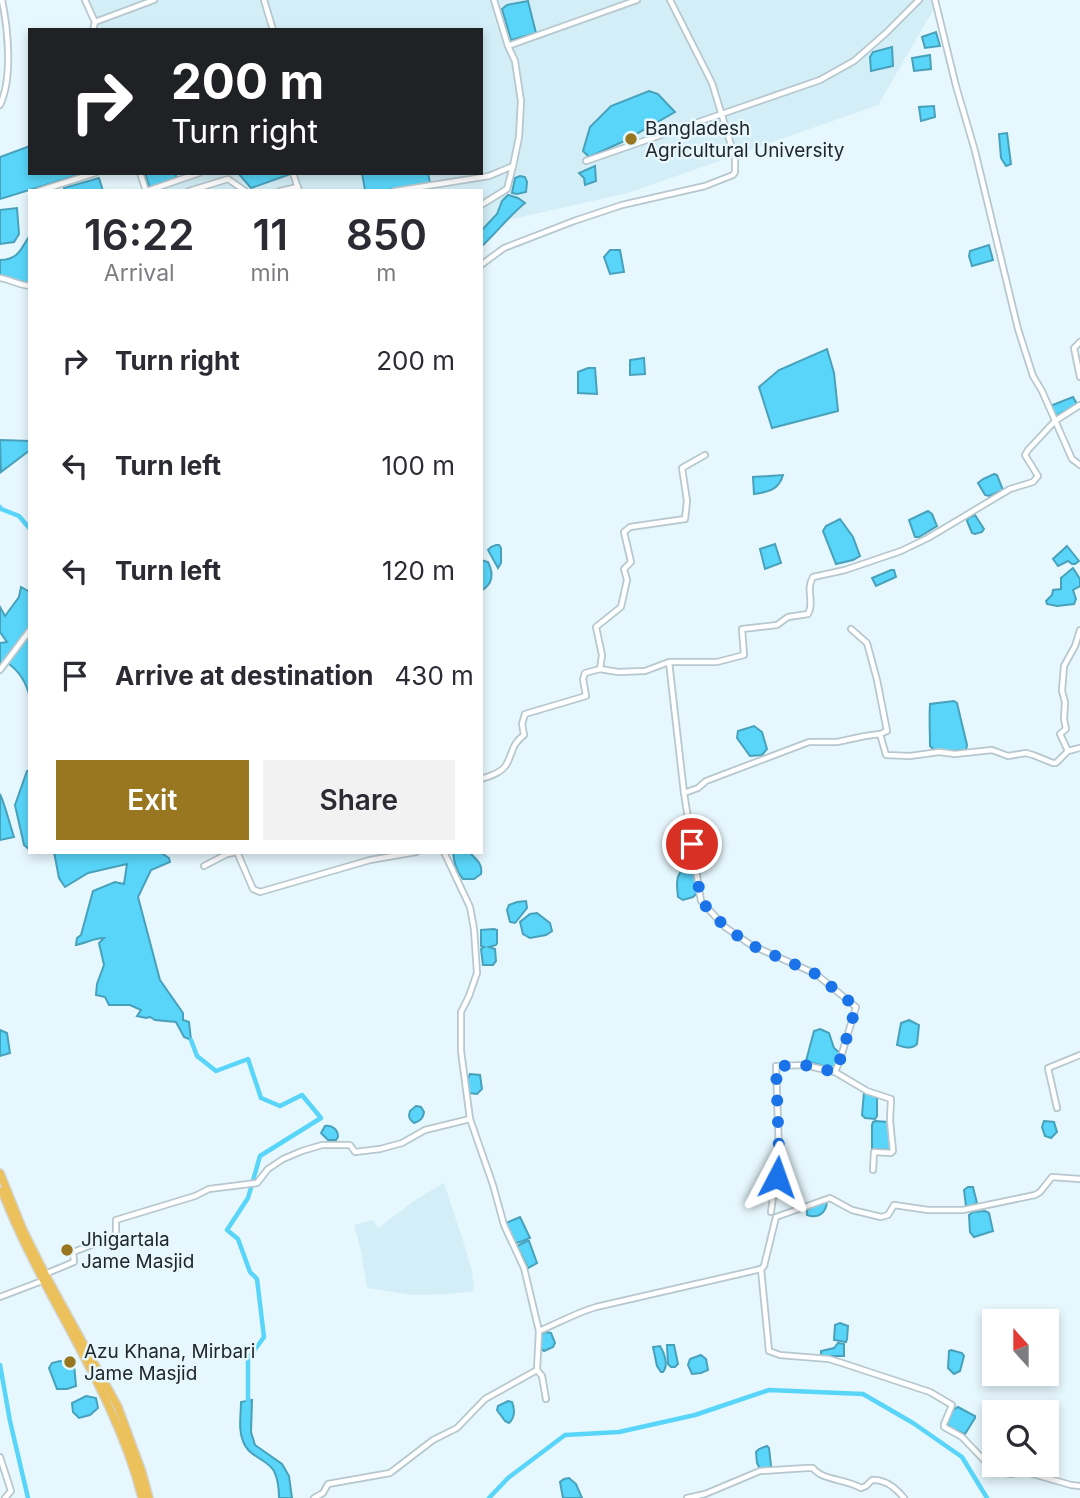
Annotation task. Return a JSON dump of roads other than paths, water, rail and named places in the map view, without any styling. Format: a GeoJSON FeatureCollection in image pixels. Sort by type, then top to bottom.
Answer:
{"type":"FeatureCollection","features":[{"type":"Feature","properties":{"kind":"highway"},"geometry":{"type":"LineString","coordinates":[[0,1173],[44,1278],[118,1407],[149,1498]]}},
{"type":"Feature","properties":{"kind":"highway"},"geometry":{"type":"LineString","coordinates":[[0,1186],[10,1212],[111,1412],[129,1454],[142,1498]]}},
{"type":"Feature","properties":{"kind":"street"},"geometry":{"type":"LineString","coordinates":[[0,106],[5,92],[7,68],[2,0]]}},
{"type":"Feature","properties":{"kind":"street"},"geometry":{"type":"LineString","coordinates":[[85,0],[95,22]]}},
{"type":"Feature","properties":{"kind":"street"},"geometry":{"type":"LineString","coordinates":[[95,22],[154,0]]}},
{"type":"Feature","properties":{"kind":"street"},"geometry":{"type":"LineString","coordinates":[[264,0],[272,28]]}},
{"type":"Feature","properties":{"kind":"street"},"geometry":{"type":"LineString","coordinates":[[483,204],[507,189],[519,137],[521,101],[515,61],[494,0]]}},
{"type":"Feature","properties":{"kind":"street"},"geometry":{"type":"LineString","coordinates":[[508,46],[637,0]]}},
{"type":"Feature","properties":{"kind":"street"},"geometry":{"type":"LineString","coordinates":[[483,264],[504,248],[574,221],[622,205],[705,186],[733,175],[736,169],[735,158],[712,83],[670,0]]}},
{"type":"Feature","properties":{"kind":"street"},"geometry":{"type":"LineString","coordinates":[[586,161],[820,80],[854,61],[919,0]]}},
{"type":"Feature","properties":{"kind":"street"},"geometry":{"type":"LineString","coordinates":[[935,0],[1018,329],[1033,376],[1072,459],[1080,465]]}},
{"type":"Feature","properties":{"kind":"street"},"geometry":{"type":"LineString","coordinates":[[94,28],[95,22]]}},
{"type":"Feature","properties":{"kind":"street"},"geometry":{"type":"LineString","coordinates":[[407,189],[489,176],[513,166]]}},
{"type":"Feature","properties":{"kind":"street"},"geometry":{"type":"LineString","coordinates":[[45,189],[89,175]]}},
{"type":"Feature","properties":{"kind":"street"},"geometry":{"type":"LineString","coordinates":[[153,189],[192,175]]}},
{"type":"Feature","properties":{"kind":"street"},"geometry":{"type":"LineString","coordinates":[[196,189],[228,179],[242,189]]}},
{"type":"Feature","properties":{"kind":"street"},"geometry":{"type":"LineString","coordinates":[[0,278],[28,286]]}},
{"type":"Feature","properties":{"kind":"street"},"geometry":{"type":"LineString","coordinates":[[1080,342],[1074,348],[1080,377]]}},
{"type":"Feature","properties":{"kind":"street"},"geometry":{"type":"LineString","coordinates":[[483,778],[500,771],[506,765],[514,743],[524,735],[522,724],[525,714],[586,696],[585,673],[600,669],[618,672],[645,671],[669,662],[717,662],[744,655],[742,629],[777,625],[788,617],[808,614],[811,609],[809,583],[813,578],[901,551],[1010,489],[1033,482],[1038,476],[1025,455],[1028,450],[1055,421],[1080,405]]}},
{"type":"Feature","properties":{"kind":"street"},"geometry":{"type":"LineString","coordinates":[[600,669],[602,655],[596,627],[621,607],[626,580],[624,569],[631,562],[624,532],[631,527],[685,519],[687,501],[682,468],[705,455]]}},
{"type":"Feature","properties":{"kind":"street"},"geometry":{"type":"LineString","coordinates":[[684,793],[698,788],[706,781],[809,742],[837,742],[887,732],[872,656],[867,643],[851,629]]}},
{"type":"Feature","properties":{"kind":"street"},"geometry":{"type":"LineString","coordinates":[[1068,751],[1060,734],[1066,729],[1062,691],[1064,666],[1080,631]]}},
{"type":"Feature","properties":{"kind":"street"},"geometry":{"type":"LineString","coordinates":[[0,670],[28,633]]}},
{"type":"Feature","properties":{"kind":"street"},"geometry":{"type":"LineString","coordinates":[[669,662],[684,793],[701,901],[725,927],[751,945],[816,974],[856,1007],[835,1072]]}},
{"type":"Feature","properties":{"kind":"street"},"geometry":{"type":"LineString","coordinates":[[880,734],[886,755],[910,756],[939,752],[955,754],[992,750],[1008,756],[1026,753],[1056,763],[1068,751],[1080,748]]}},
{"type":"Feature","properties":{"kind":"street"},"geometry":{"type":"LineString","coordinates":[[204,866],[227,854]]}},
{"type":"Feature","properties":{"kind":"street"},"geometry":{"type":"LineString","coordinates":[[238,854],[253,889],[260,892],[370,860],[404,854]]}},
{"type":"Feature","properties":{"kind":"street"},"geometry":{"type":"LineString","coordinates":[[445,854],[470,907],[474,929],[477,973],[461,1012],[461,1051],[470,1119],[504,1225],[524,1268],[539,1331],[537,1370],[542,1376],[546,1399]]}},
{"type":"Feature","properties":{"kind":"street"},"geometry":{"type":"LineString","coordinates":[[1057,1108],[1048,1068],[1080,1055]]}},
{"type":"Feature","properties":{"kind":"street"},"geometry":{"type":"LineString","coordinates":[[771,1212],[779,1151],[776,1066],[804,1065],[835,1072],[867,1091],[891,1099],[893,1151],[874,1152],[873,1170]]}},
{"type":"Feature","properties":{"kind":"street"},"geometry":{"type":"LineString","coordinates":[[0,1297],[74,1262],[73,1252],[116,1236],[116,1220],[195,1196],[209,1189],[257,1182],[268,1169],[284,1159],[322,1145],[350,1145],[355,1152],[380,1149],[402,1143],[425,1130],[470,1119]]}},
{"type":"Feature","properties":{"kind":"street"},"geometry":{"type":"LineString","coordinates":[[539,1331],[596,1307],[761,1269],[776,1217],[830,1198],[852,1210],[881,1217],[888,1215],[894,1205],[928,1210],[963,1210],[1035,1195],[1052,1177],[1080,1180]]}},
{"type":"Feature","properties":{"kind":"street"},"geometry":{"type":"LineString","coordinates":[[761,1269],[769,1351],[829,1359],[930,1391],[952,1405],[944,1427],[962,1437],[995,1469],[1004,1473],[1026,1472],[1080,1486]]}},
{"type":"Feature","properties":{"kind":"street"},"geometry":{"type":"LineString","coordinates":[[314,1498],[323,1493],[328,1484],[390,1472],[433,1440],[457,1428],[485,1399],[537,1370]]}},
{"type":"Feature","properties":{"kind":"street"},"geometry":{"type":"LineString","coordinates":[[0,1457],[11,1490],[5,1498]]}},
{"type":"Feature","properties":{"kind":"street"},"geometry":{"type":"LineString","coordinates":[[687,1498],[705,1494],[760,1472],[807,1468],[813,1468],[819,1475],[849,1482],[861,1488],[872,1480],[882,1481],[892,1486],[904,1498]]}},
{"type":"Feature","properties":{"kind":"water"},"geometry":{"type":"Polygon","coordinates":[[[528,1],[536,33],[511,40],[502,9],[507,5],[528,1]]]}},
{"type":"Feature","properties":{"kind":"water"},"geometry":{"type":"Polygon","coordinates":[[[936,32],[940,46],[925,48],[922,37],[936,32]]]}},
{"type":"Feature","properties":{"kind":"water"},"geometry":{"type":"Polygon","coordinates":[[[892,47],[893,66],[871,71],[870,57],[873,52],[892,47]]]}},
{"type":"Feature","properties":{"kind":"water"},"geometry":{"type":"Polygon","coordinates":[[[930,55],[931,69],[914,71],[912,58],[930,55]]]}},
{"type":"Feature","properties":{"kind":"water"},"geometry":{"type":"Polygon","coordinates":[[[649,91],[658,94],[675,112],[589,157],[583,151],[590,127],[611,106],[649,91]]]}},
{"type":"Feature","properties":{"kind":"water"},"geometry":{"type":"Polygon","coordinates":[[[934,106],[935,117],[921,121],[919,107],[934,106]]]}},
{"type":"Feature","properties":{"kind":"water"},"geometry":{"type":"Polygon","coordinates":[[[1007,133],[1011,164],[1006,166],[1001,158],[999,134],[1007,133]]]}},
{"type":"Feature","properties":{"kind":"water"},"geometry":{"type":"Polygon","coordinates":[[[28,147],[28,175],[78,175],[0,199],[0,157],[28,147]]]}},
{"type":"Feature","properties":{"kind":"water"},"geometry":{"type":"Polygon","coordinates":[[[595,166],[596,181],[585,185],[584,178],[579,173],[595,166]]]}},
{"type":"Feature","properties":{"kind":"water"},"geometry":{"type":"Polygon","coordinates":[[[146,175],[176,175],[177,179],[150,188],[146,175]]]}},
{"type":"Feature","properties":{"kind":"water"},"geometry":{"type":"Polygon","coordinates":[[[240,175],[288,175],[251,188],[240,175]]]}},
{"type":"Feature","properties":{"kind":"water"},"geometry":{"type":"Polygon","coordinates":[[[362,175],[428,175],[430,183],[394,189],[365,189],[362,175]]]}},
{"type":"Feature","properties":{"kind":"water"},"geometry":{"type":"Polygon","coordinates":[[[525,177],[527,182],[526,192],[512,193],[515,178],[525,177]]]}},
{"type":"Feature","properties":{"kind":"water"},"geometry":{"type":"Polygon","coordinates":[[[99,178],[102,189],[64,189],[99,178]]]}},
{"type":"Feature","properties":{"kind":"water"},"geometry":{"type":"Polygon","coordinates":[[[508,195],[525,203],[483,245],[483,229],[497,214],[502,201],[508,195]]]}},
{"type":"Feature","properties":{"kind":"water"},"geometry":{"type":"Polygon","coordinates":[[[17,208],[19,234],[14,242],[0,244],[0,210],[17,208]]]}},
{"type":"Feature","properties":{"kind":"water"},"geometry":{"type":"Polygon","coordinates":[[[28,238],[28,283],[0,275],[0,260],[15,256],[28,238]]]}},
{"type":"Feature","properties":{"kind":"water"},"geometry":{"type":"Polygon","coordinates":[[[989,245],[993,260],[972,266],[970,251],[989,245]]]}},
{"type":"Feature","properties":{"kind":"water"},"geometry":{"type":"Polygon","coordinates":[[[610,250],[620,250],[624,272],[610,274],[604,257],[610,250]]]}},
{"type":"Feature","properties":{"kind":"water"},"geometry":{"type":"Polygon","coordinates":[[[827,349],[834,373],[838,411],[772,428],[759,387],[779,370],[827,349]]]}},
{"type":"Feature","properties":{"kind":"water"},"geometry":{"type":"Polygon","coordinates":[[[644,358],[645,374],[630,375],[630,360],[644,358]]]}},
{"type":"Feature","properties":{"kind":"water"},"geometry":{"type":"Polygon","coordinates":[[[595,368],[597,394],[578,393],[578,372],[595,368]]]}},
{"type":"Feature","properties":{"kind":"water"},"geometry":{"type":"Polygon","coordinates":[[[1073,397],[1077,404],[1056,416],[1050,406],[1073,397]]]}},
{"type":"Feature","properties":{"kind":"water"},"geometry":{"type":"Polygon","coordinates":[[[0,440],[28,441],[28,452],[1,472],[0,440]]]}},
{"type":"Feature","properties":{"kind":"water"},"geometry":{"type":"Polygon","coordinates":[[[783,475],[779,484],[772,489],[754,494],[753,477],[783,475]]]}},
{"type":"Feature","properties":{"kind":"water"},"geometry":{"type":"Polygon","coordinates":[[[997,475],[1003,490],[985,495],[978,483],[997,475]]]}},
{"type":"Feature","properties":{"kind":"water"},"geometry":{"type":"Polygon","coordinates":[[[928,511],[937,526],[915,537],[909,520],[928,511]]]}},
{"type":"Feature","properties":{"kind":"water"},"geometry":{"type":"Polygon","coordinates":[[[975,515],[984,529],[975,534],[967,521],[975,515]]]}},
{"type":"Feature","properties":{"kind":"water"},"geometry":{"type":"Polygon","coordinates":[[[840,519],[853,537],[860,556],[836,564],[823,531],[826,526],[840,519]]]}},
{"type":"Feature","properties":{"kind":"water"},"geometry":{"type":"Polygon","coordinates":[[[775,544],[781,563],[765,569],[760,549],[775,544]]]}},
{"type":"Feature","properties":{"kind":"water"},"geometry":{"type":"Polygon","coordinates":[[[496,545],[501,548],[501,563],[498,568],[488,550],[496,545]]]}},
{"type":"Feature","properties":{"kind":"water"},"geometry":{"type":"Polygon","coordinates":[[[1067,546],[1079,561],[1072,564],[1068,561],[1058,566],[1053,559],[1067,546]]]}},
{"type":"Feature","properties":{"kind":"water"},"geometry":{"type":"Polygon","coordinates":[[[483,561],[488,562],[492,575],[483,589],[483,561]]]}},
{"type":"Feature","properties":{"kind":"water"},"geometry":{"type":"Polygon","coordinates":[[[1073,568],[1080,579],[1080,586],[1073,590],[1076,599],[1074,604],[1047,604],[1046,601],[1053,590],[1061,589],[1061,578],[1073,568]]]}},
{"type":"Feature","properties":{"kind":"water"},"geometry":{"type":"Polygon","coordinates":[[[894,570],[896,577],[876,586],[872,578],[894,570]]]}},
{"type":"Feature","properties":{"kind":"water"},"geometry":{"type":"Polygon","coordinates":[[[21,587],[28,591],[28,693],[19,673],[6,662],[0,664],[0,643],[7,642],[0,632],[0,607],[5,616],[19,597],[21,587]]]}},
{"type":"Feature","properties":{"kind":"water"},"geometry":{"type":"Polygon","coordinates":[[[954,701],[957,703],[966,750],[936,752],[930,746],[930,704],[954,701]]]}},
{"type":"Feature","properties":{"kind":"water"},"geometry":{"type":"Polygon","coordinates":[[[754,726],[762,732],[767,749],[762,755],[750,756],[737,738],[738,731],[754,726]]]}},
{"type":"Feature","properties":{"kind":"water"},"geometry":{"type":"Polygon","coordinates":[[[27,771],[28,848],[24,845],[15,805],[27,771]]]}},
{"type":"Feature","properties":{"kind":"water"},"geometry":{"type":"Polygon","coordinates":[[[0,794],[14,837],[0,840],[0,794]]]}},
{"type":"Feature","properties":{"kind":"water"},"geometry":{"type":"Polygon","coordinates":[[[54,854],[163,854],[169,858],[170,862],[151,870],[138,897],[160,980],[183,1013],[183,1020],[189,1022],[191,1040],[184,1037],[176,1022],[137,1016],[141,1010],[130,1005],[109,1005],[105,997],[96,995],[104,965],[99,943],[104,938],[76,945],[93,891],[115,882],[124,884],[127,864],[88,873],[65,887],[59,878],[54,854]]]}},
{"type":"Feature","properties":{"kind":"water"},"geometry":{"type":"Polygon","coordinates":[[[453,854],[471,854],[480,865],[481,874],[474,879],[463,879],[456,867],[453,854]]]}},
{"type":"Feature","properties":{"kind":"water"},"geometry":{"type":"Polygon","coordinates":[[[689,868],[695,873],[698,892],[683,900],[678,897],[678,878],[683,869],[689,868]]]}},
{"type":"Feature","properties":{"kind":"water"},"geometry":{"type":"Polygon","coordinates":[[[526,901],[527,908],[515,923],[510,922],[507,910],[509,905],[526,901]]]}},
{"type":"Feature","properties":{"kind":"water"},"geometry":{"type":"Polygon","coordinates":[[[537,913],[550,923],[552,931],[530,938],[523,934],[520,922],[530,914],[537,913]]]}},
{"type":"Feature","properties":{"kind":"water"},"geometry":{"type":"Polygon","coordinates":[[[481,930],[497,930],[497,943],[489,947],[495,949],[496,961],[493,965],[483,965],[481,930]]]}},
{"type":"Feature","properties":{"kind":"water"},"geometry":{"type":"Polygon","coordinates":[[[909,1020],[919,1025],[917,1044],[910,1047],[897,1045],[901,1023],[909,1020]]]}},
{"type":"Feature","properties":{"kind":"water"},"geometry":{"type":"Polygon","coordinates":[[[820,1029],[829,1033],[834,1048],[840,1053],[834,1069],[806,1061],[814,1031],[820,1029]]]}},
{"type":"Feature","properties":{"kind":"water"},"geometry":{"type":"Polygon","coordinates":[[[0,1030],[7,1033],[10,1053],[0,1056],[0,1030]]]}},
{"type":"Feature","properties":{"kind":"water"},"geometry":{"type":"Polygon","coordinates":[[[470,1074],[480,1075],[482,1089],[477,1094],[469,1093],[467,1083],[470,1074]]]}},
{"type":"Feature","properties":{"kind":"water"},"geometry":{"type":"Polygon","coordinates":[[[864,1092],[877,1098],[875,1119],[862,1115],[864,1092]]]}},
{"type":"Feature","properties":{"kind":"water"},"geometry":{"type":"Polygon","coordinates":[[[416,1106],[421,1107],[424,1112],[421,1119],[414,1123],[409,1115],[416,1106]]]}},
{"type":"Feature","properties":{"kind":"water"},"geometry":{"type":"Polygon","coordinates":[[[875,1121],[888,1122],[892,1150],[872,1149],[872,1125],[875,1121]]]}},
{"type":"Feature","properties":{"kind":"water"},"geometry":{"type":"Polygon","coordinates":[[[1044,1121],[1054,1122],[1057,1132],[1051,1138],[1045,1136],[1042,1127],[1044,1121]]]}},
{"type":"Feature","properties":{"kind":"water"},"geometry":{"type":"Polygon","coordinates":[[[325,1126],[336,1130],[336,1140],[328,1140],[321,1133],[325,1126]]]}},
{"type":"Feature","properties":{"kind":"water"},"geometry":{"type":"Polygon","coordinates":[[[973,1187],[977,1203],[969,1207],[966,1206],[964,1190],[973,1187]]]}},
{"type":"Feature","properties":{"kind":"water"},"geometry":{"type":"Polygon","coordinates":[[[827,1202],[821,1214],[807,1215],[807,1209],[827,1202]]]}},
{"type":"Feature","properties":{"kind":"water"},"geometry":{"type":"Polygon","coordinates":[[[985,1211],[989,1213],[993,1231],[974,1237],[970,1232],[969,1215],[985,1211]]]}},
{"type":"Feature","properties":{"kind":"water"},"geometry":{"type":"Polygon","coordinates":[[[520,1217],[530,1238],[515,1243],[506,1223],[520,1217]]]}},
{"type":"Feature","properties":{"kind":"water"},"geometry":{"type":"Polygon","coordinates":[[[527,1241],[537,1263],[528,1268],[517,1246],[527,1241]]]}},
{"type":"Feature","properties":{"kind":"water"},"geometry":{"type":"Polygon","coordinates":[[[840,1323],[848,1326],[846,1342],[834,1340],[835,1325],[840,1323]]]}},
{"type":"Feature","properties":{"kind":"water"},"geometry":{"type":"Polygon","coordinates":[[[545,1332],[551,1333],[555,1343],[544,1351],[540,1348],[540,1336],[545,1332]]]}},
{"type":"Feature","properties":{"kind":"water"},"geometry":{"type":"Polygon","coordinates":[[[838,1343],[844,1344],[844,1356],[821,1356],[821,1351],[834,1348],[838,1343]]]}},
{"type":"Feature","properties":{"kind":"water"},"geometry":{"type":"Polygon","coordinates":[[[667,1345],[674,1345],[678,1364],[675,1367],[668,1364],[667,1345]]]}},
{"type":"Feature","properties":{"kind":"water"},"geometry":{"type":"Polygon","coordinates":[[[660,1346],[666,1362],[663,1372],[657,1366],[653,1347],[660,1346]]]}},
{"type":"Feature","properties":{"kind":"water"},"geometry":{"type":"Polygon","coordinates":[[[951,1350],[964,1356],[960,1371],[954,1374],[948,1368],[951,1350]]]}},
{"type":"Feature","properties":{"kind":"water"},"geometry":{"type":"Polygon","coordinates":[[[701,1355],[706,1359],[708,1370],[692,1374],[688,1365],[690,1359],[701,1355]]]}},
{"type":"Feature","properties":{"kind":"water"},"geometry":{"type":"Polygon","coordinates":[[[60,1361],[74,1364],[76,1386],[57,1389],[49,1368],[52,1363],[60,1361]]]}},
{"type":"Feature","properties":{"kind":"water"},"geometry":{"type":"Polygon","coordinates":[[[86,1396],[96,1398],[98,1408],[90,1415],[79,1418],[73,1412],[72,1403],[86,1396]]]}},
{"type":"Feature","properties":{"kind":"water"},"geometry":{"type":"Polygon","coordinates":[[[252,1400],[251,1432],[255,1445],[282,1464],[289,1476],[292,1498],[279,1498],[274,1471],[245,1446],[240,1427],[241,1402],[252,1400]]]}},
{"type":"Feature","properties":{"kind":"water"},"geometry":{"type":"Polygon","coordinates":[[[512,1402],[514,1410],[509,1423],[497,1410],[498,1406],[512,1402]]]}},
{"type":"Feature","properties":{"kind":"water"},"geometry":{"type":"Polygon","coordinates":[[[958,1407],[975,1416],[965,1434],[947,1424],[953,1410],[958,1407]]]}},
{"type":"Feature","properties":{"kind":"water"},"geometry":{"type":"Polygon","coordinates":[[[767,1446],[771,1466],[768,1469],[760,1469],[756,1452],[767,1446]]]}},
{"type":"Feature","properties":{"kind":"water"},"geometry":{"type":"Polygon","coordinates":[[[569,1478],[576,1484],[582,1498],[563,1498],[560,1482],[569,1478]]]}},
{"type":"Feature","properties":{"kind":"waterway"},"geometry":{"type":"LineString","coordinates":[[0,507],[19,516],[28,527]]}},
{"type":"Feature","properties":{"kind":"waterway"},"geometry":{"type":"LineString","coordinates":[[191,1040],[197,1056],[216,1071],[248,1059],[261,1098],[280,1106],[302,1095],[321,1118],[260,1156],[248,1198],[227,1230],[238,1239],[250,1272],[257,1279],[264,1337],[248,1359],[248,1407]]}},
{"type":"Feature","properties":{"kind":"waterway"},"geometry":{"type":"LineString","coordinates":[[0,1365],[28,1498]]}},
{"type":"Feature","properties":{"kind":"waterway"},"geometry":{"type":"LineString","coordinates":[[489,1498],[508,1478],[565,1435],[619,1432],[695,1415],[769,1390],[863,1394],[913,1423],[962,1457],[987,1498]]}},
{"type":"Feature","properties":{"kind":"place","name":"Bangladesh Agricultural University"},"geometry":{"type":"Point","coordinates":[631,139]}},
{"type":"Feature","properties":{"kind":"place","name":"Jhigartala Jame Masjid"},"geometry":{"type":"Point","coordinates":[67,1250]}},
{"type":"Feature","properties":{"kind":"place","name":"Azu Khana, Mirbari Jame Masjid"},"geometry":{"type":"Point","coordinates":[70,1362]}}]}
